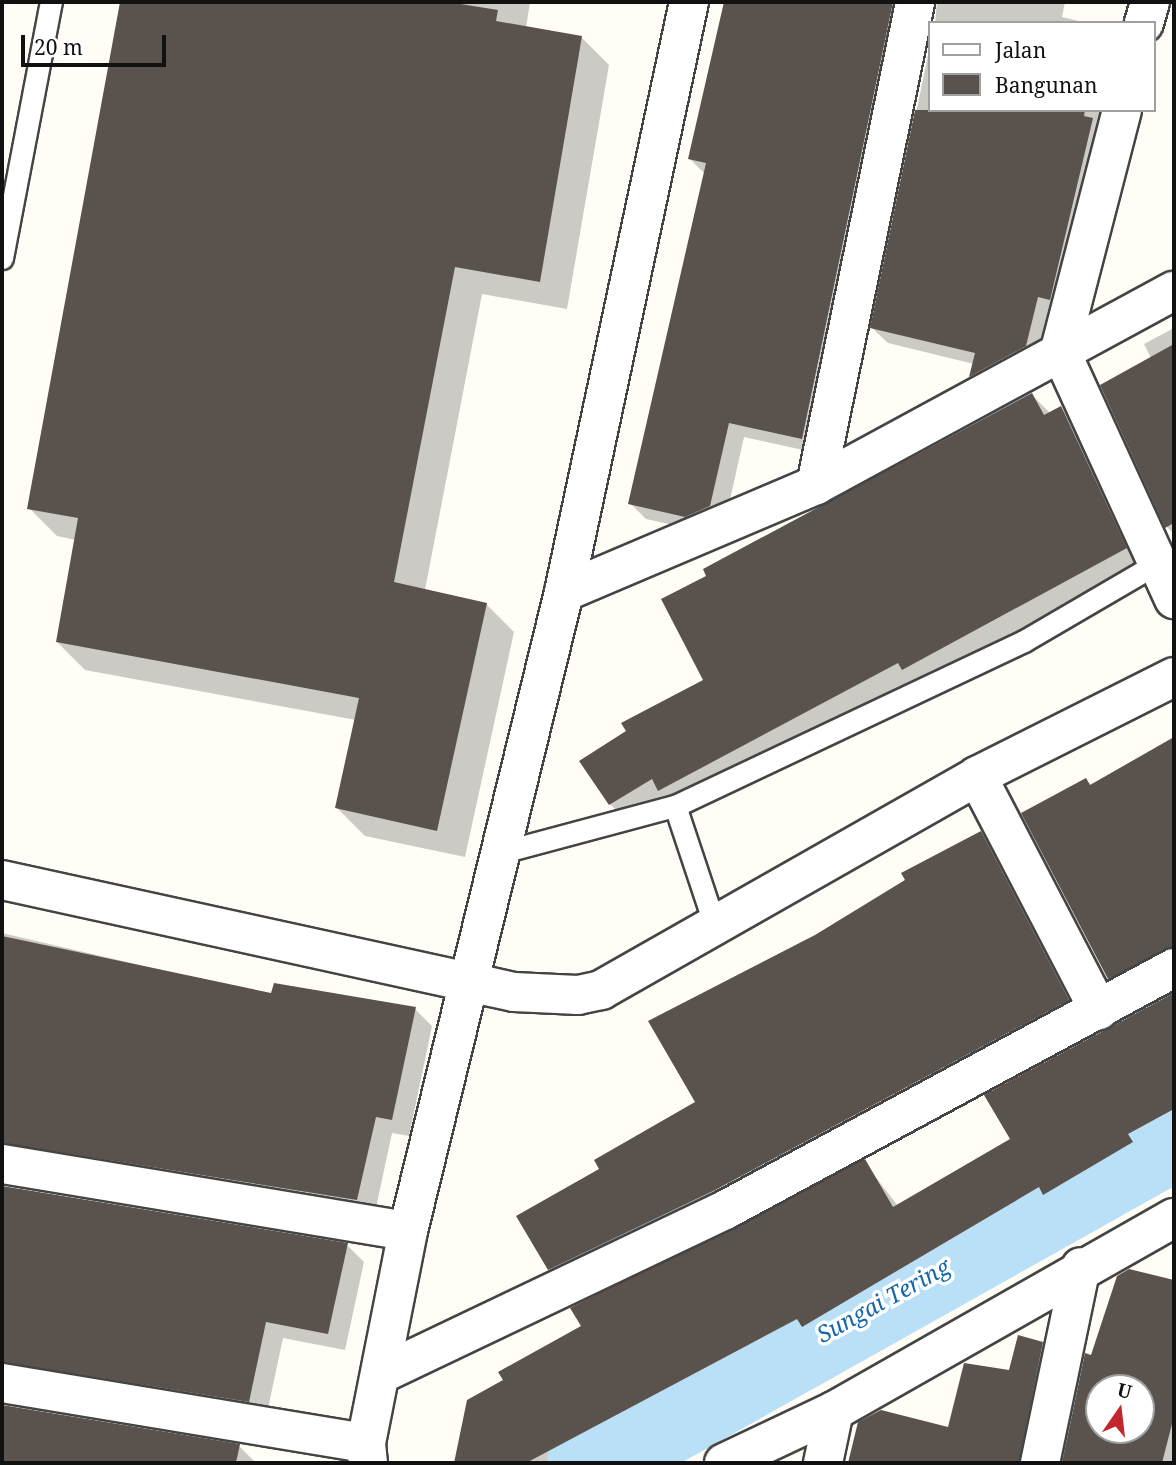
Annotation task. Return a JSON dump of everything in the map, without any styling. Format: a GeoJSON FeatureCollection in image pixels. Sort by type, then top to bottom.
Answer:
{"type":"FeatureCollection","features":[{"type":"Feature","properties":{"kind":"street"},"geometry":{"type":"LineString","coordinates":[[2,1383],[367,1453],[408,1231],[473,983],[499,853],[564,592],[690,2]]}},
{"type":"Feature","properties":{"kind":"street"},"geometry":{"type":"LineString","coordinates":[[816,485],[915,2]]}},
{"type":"Feature","properties":{"kind":"street"},"geometry":{"type":"LineString","coordinates":[[1145,21],[1150,2]]}},
{"type":"Feature","properties":{"kind":"street"},"geometry":{"type":"LineString","coordinates":[[1121,112],[1060,350],[1166,557],[1174,599]]}},
{"type":"Feature","properties":{"kind":"street"},"geometry":{"type":"LineString","coordinates":[[564,592],[816,485],[1174,290]]}},
{"type":"Feature","properties":{"kind":"street"},"geometry":{"type":"LineString","coordinates":[[2,880],[535,996],[601,990],[714,923],[977,776],[1174,677]]}},
{"type":"Feature","properties":{"kind":"street"},"geometry":{"type":"LineString","coordinates":[[977,776],[1099,1010]]}},
{"type":"Feature","properties":{"kind":"street"},"geometry":{"type":"LineString","coordinates":[[381,1374],[725,1210],[1174,968]]}},
{"type":"Feature","properties":{"kind":"street"},"geometry":{"type":"LineString","coordinates":[[2,1164],[408,1231]]}},
{"type":"Feature","properties":{"kind":"street"},"geometry":{"type":"LineString","coordinates":[[724,1463],[834,1411],[1081,1267],[1167,1227]]}},
{"type":"Feature","properties":{"kind":"street"},"geometry":{"type":"LineString","coordinates":[[1040,1463],[1081,1267]]}},
{"type":"Feature","properties":{"kind":"street"},"geometry":{"type":"LineString","coordinates":[[823,1463],[834,1411]]}},
{"type":"Feature","properties":{"kind":"lane"},"geometry":{"type":"LineString","coordinates":[[2,258],[51,2]]}},
{"type":"Feature","properties":{"kind":"lane"},"geometry":{"type":"LineString","coordinates":[[499,853],[675,806],[1024,641],[1166,557]]}},
{"type":"Feature","properties":{"kind":"lane"},"geometry":{"type":"LineString","coordinates":[[675,806],[714,923]]}},
{"type":"Feature","properties":{"kind":"building"},"geometry":{"type":"Polygon","coordinates":[[[120,2],[448,2],[498,10],[496,21],[582,36],[540,282],[455,267],[394,582],[487,603],[437,831],[335,808],[359,698],[56,642],[78,518],[27,509],[120,2]]]}},
{"type":"Feature","properties":{"kind":"building"},"geometry":{"type":"Polygon","coordinates":[[[724,2],[893,2],[802,439],[729,423],[710,506],[685,517],[628,504],[706,163],[688,159],[724,2]]]}},
{"type":"Feature","properties":{"kind":"building"},"geometry":{"type":"Polygon","coordinates":[[[915,110],[1085,112],[1084,116],[1093,118],[1050,300],[1038,297],[1026,346],[969,377],[975,353],[870,328],[915,110]]]}},
{"type":"Feature","properties":{"kind":"building"},"geometry":{"type":"Polygon","coordinates":[[[1174,344],[1174,523],[1165,528],[1100,385],[1174,344]]]}},
{"type":"Feature","properties":{"kind":"building"},"geometry":{"type":"Polygon","coordinates":[[[1032,393],[1044,415],[1061,406],[1127,548],[902,670],[898,663],[658,791],[652,779],[609,805],[579,761],[626,731],[621,723],[703,680],[661,599],[706,576],[703,569],[1032,393]]]}},
{"type":"Feature","properties":{"kind":"building"},"geometry":{"type":"Polygon","coordinates":[[[1174,737],[1174,946],[1108,979],[1021,813],[1086,778],[1090,785],[1174,737]]]}},
{"type":"Feature","properties":{"kind":"building"},"geometry":{"type":"Polygon","coordinates":[[[981,831],[1069,1000],[715,1190],[548,1270],[516,1216],[599,1169],[594,1160],[695,1102],[648,1021],[815,935],[905,880],[901,873],[981,831]]]}},
{"type":"Feature","properties":{"kind":"building"},"geometry":{"type":"Polygon","coordinates":[[[2,936],[271,993],[274,983],[416,1007],[392,1120],[376,1117],[357,1200],[2,1143],[2,936]]]}},
{"type":"Feature","properties":{"kind":"building"},"geometry":{"type":"Polygon","coordinates":[[[1174,993],[1174,1109],[1128,1134],[1133,1142],[1043,1195],[1039,1187],[802,1327],[797,1319],[526,1463],[454,1463],[467,1400],[503,1380],[498,1372],[581,1326],[570,1308],[865,1159],[893,1207],[1010,1139],[984,1095],[1174,993]]]}},
{"type":"Feature","properties":{"kind":"building"},"geometry":{"type":"Polygon","coordinates":[[[2,1186],[348,1243],[328,1334],[266,1322],[249,1402],[2,1362],[2,1186]]]}},
{"type":"Feature","properties":{"kind":"building"},"geometry":{"type":"Polygon","coordinates":[[[1129,1269],[1174,1280],[1174,1416],[1162,1463],[1062,1463],[1085,1353],[1091,1355],[1117,1276],[1129,1269]]]}},
{"type":"Feature","properties":{"kind":"building"},"geometry":{"type":"Polygon","coordinates":[[[1018,1335],[1043,1342],[1019,1463],[848,1463],[858,1422],[881,1410],[948,1427],[964,1363],[1009,1370],[1018,1335]]]}},
{"type":"Feature","properties":{"kind":"building"},"geometry":{"type":"Polygon","coordinates":[[[2,1405],[240,1444],[236,1463],[2,1463],[2,1405]]]}},
{"type":"Feature","properties":{"kind":"waterway","name":"Sungai Tering"},"geometry":{"type":"LineString","coordinates":[[591,1463],[1174,1136]]}}]}
